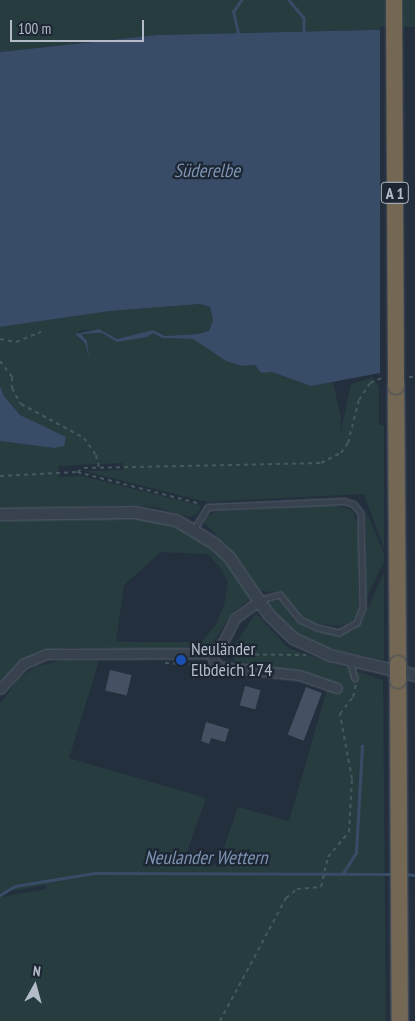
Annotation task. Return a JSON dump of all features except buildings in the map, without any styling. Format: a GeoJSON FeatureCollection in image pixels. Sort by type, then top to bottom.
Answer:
{"type":"FeatureCollection","features":[{"type":"Feature","properties":{"kind":"highway","name":"A 1"},"geometry":{"type":"LineString","coordinates":[[394,0],[398,380],[393,670],[400,1021]]}},
{"type":"Feature","properties":{"kind":"street"},"geometry":{"type":"LineString","coordinates":[[0,514],[134,512],[155,514],[194,529],[229,557],[259,601],[293,638],[330,655],[415,675]]}},
{"type":"Feature","properties":{"kind":"street"},"geometry":{"type":"LineString","coordinates":[[0,689],[23,664],[46,654],[211,653],[223,642],[235,618],[259,601]]}},
{"type":"Feature","properties":{"kind":"street"},"geometry":{"type":"LineString","coordinates":[[211,653],[214,662],[221,667],[299,675],[337,688]]}},
{"type":"Feature","properties":{"kind":"lane"},"geometry":{"type":"LineString","coordinates":[[194,529],[208,507],[344,501],[354,504],[361,513],[363,608],[357,623],[339,632],[317,628],[300,620],[280,595],[259,601]]}},
{"type":"Feature","properties":{"kind":"lane"},"geometry":{"type":"LineString","coordinates":[[350,660],[355,678]]}},
{"type":"Feature","properties":{"kind":"path"},"geometry":{"type":"LineString","coordinates":[[0,339],[16,342],[41,332]]}},
{"type":"Feature","properties":{"kind":"path"},"geometry":{"type":"LineString","coordinates":[[0,360],[12,377],[12,388],[21,404],[84,438],[96,455],[99,467]]}},
{"type":"Feature","properties":{"kind":"path"},"geometry":{"type":"LineString","coordinates":[[77,472],[84,468],[99,467],[321,463],[341,453],[348,442],[359,400],[370,383],[415,377]]}},
{"type":"Feature","properties":{"kind":"path"},"geometry":{"type":"LineString","coordinates":[[0,476],[77,472],[208,507]]}},
{"type":"Feature","properties":{"kind":"path"},"geometry":{"type":"LineString","coordinates":[[211,653],[330,655]]}},
{"type":"Feature","properties":{"kind":"path"},"geometry":{"type":"LineString","coordinates":[[220,1021],[286,898],[297,889],[321,887],[332,851],[346,838],[350,827],[352,779],[340,714],[356,689],[355,678]]}},
{"type":"Feature","properties":{"kind":"green space"},"geometry":{"type":"Polygon","coordinates":[[[0,0],[415,0],[415,29],[157,35],[0,52],[0,0]]]}},
{"type":"Feature","properties":{"kind":"green space"},"geometry":{"type":"Polygon","coordinates":[[[200,304],[210,307],[213,320],[209,331],[198,334],[165,336],[153,330],[117,339],[99,329],[79,331],[77,337],[85,343],[88,353],[87,341],[81,334],[102,333],[117,342],[153,333],[169,339],[193,339],[226,361],[240,366],[255,365],[261,373],[272,372],[311,386],[333,382],[341,418],[340,435],[351,384],[373,377],[379,387],[379,425],[384,425],[384,549],[364,494],[207,502],[84,471],[123,470],[123,463],[58,466],[59,477],[82,476],[199,505],[201,506],[197,514],[190,517],[156,507],[125,505],[0,509],[0,441],[54,448],[66,438],[20,415],[4,396],[0,386],[0,327],[110,311],[200,304]]]}},
{"type":"Feature","properties":{"kind":"green space"},"geometry":{"type":"Polygon","coordinates":[[[332,505],[353,510],[358,529],[358,614],[351,622],[340,626],[313,623],[300,615],[280,591],[265,592],[256,588],[250,575],[228,546],[204,523],[206,517],[214,512],[332,505]]]}},
{"type":"Feature","properties":{"kind":"green space"},"geometry":{"type":"Polygon","coordinates":[[[366,511],[384,553],[384,562],[366,599],[366,511]]]}},
{"type":"Feature","properties":{"kind":"green space"},"geometry":{"type":"Polygon","coordinates":[[[112,517],[153,520],[174,525],[211,547],[226,562],[251,599],[233,612],[212,644],[165,651],[69,648],[51,650],[37,653],[16,666],[0,682],[0,521],[112,517]],[[161,552],[124,585],[116,642],[202,642],[216,624],[224,606],[228,583],[221,569],[208,554],[161,552]]]}},
{"type":"Feature","properties":{"kind":"green space"},"geometry":{"type":"Polygon","coordinates":[[[384,572],[384,660],[318,646],[293,633],[268,606],[272,601],[280,601],[297,622],[313,631],[337,634],[352,631],[362,621],[384,572]]]}},
{"type":"Feature","properties":{"kind":"green space"},"geometry":{"type":"Polygon","coordinates":[[[256,613],[288,648],[383,680],[386,1021],[0,1021],[0,897],[46,889],[46,885],[0,893],[0,704],[19,678],[37,666],[66,660],[99,661],[69,758],[206,798],[183,863],[218,865],[238,807],[289,821],[328,686],[279,672],[236,669],[232,649],[256,613]]]}},
{"type":"Feature","properties":{"kind":"water","name":"Süderelbe"},"geometry":{"type":"Polygon","coordinates":[[[415,29],[412,367],[311,386],[272,372],[261,373],[255,365],[241,366],[226,361],[193,339],[162,338],[153,333],[147,337],[117,342],[102,333],[81,334],[87,341],[89,358],[85,343],[75,334],[99,329],[117,339],[153,330],[165,336],[198,334],[209,331],[213,320],[210,307],[200,304],[110,311],[0,327],[0,52],[157,35],[415,29]]]}},
{"type":"Feature","properties":{"kind":"water"},"geometry":{"type":"Polygon","coordinates":[[[0,386],[4,396],[20,415],[66,437],[64,446],[54,448],[0,441],[0,386]]]}},
{"type":"Feature","properties":{"kind":"pier"},"geometry":{"type":"Polygon","coordinates":[[[380,27],[415,27],[415,374],[380,374],[380,27]]]}},
{"type":"Feature","properties":{"kind":"waterway"},"geometry":{"type":"LineString","coordinates":[[238,33],[233,12],[241,0]]}},
{"type":"Feature","properties":{"kind":"waterway"},"geometry":{"type":"LineString","coordinates":[[289,0],[304,18],[304,31]]}},
{"type":"Feature","properties":{"kind":"waterway"},"geometry":{"type":"LineString","coordinates":[[343,873],[356,853],[362,746]]}},
{"type":"Feature","properties":{"kind":"waterway","name":"Neulander Wettern"},"geometry":{"type":"LineString","coordinates":[[0,895],[15,886],[94,873],[394,874]]}},
{"type":"Feature","properties":{"kind":"waterway","name":"Neulander Wettern"},"geometry":{"type":"LineString","coordinates":[[405,874],[415,875]]}},
{"type":"Feature","properties":{"kind":"place","name":"Neuländer Elbdeich 174"},"geometry":{"type":"Point","coordinates":[181,660]}}]}
